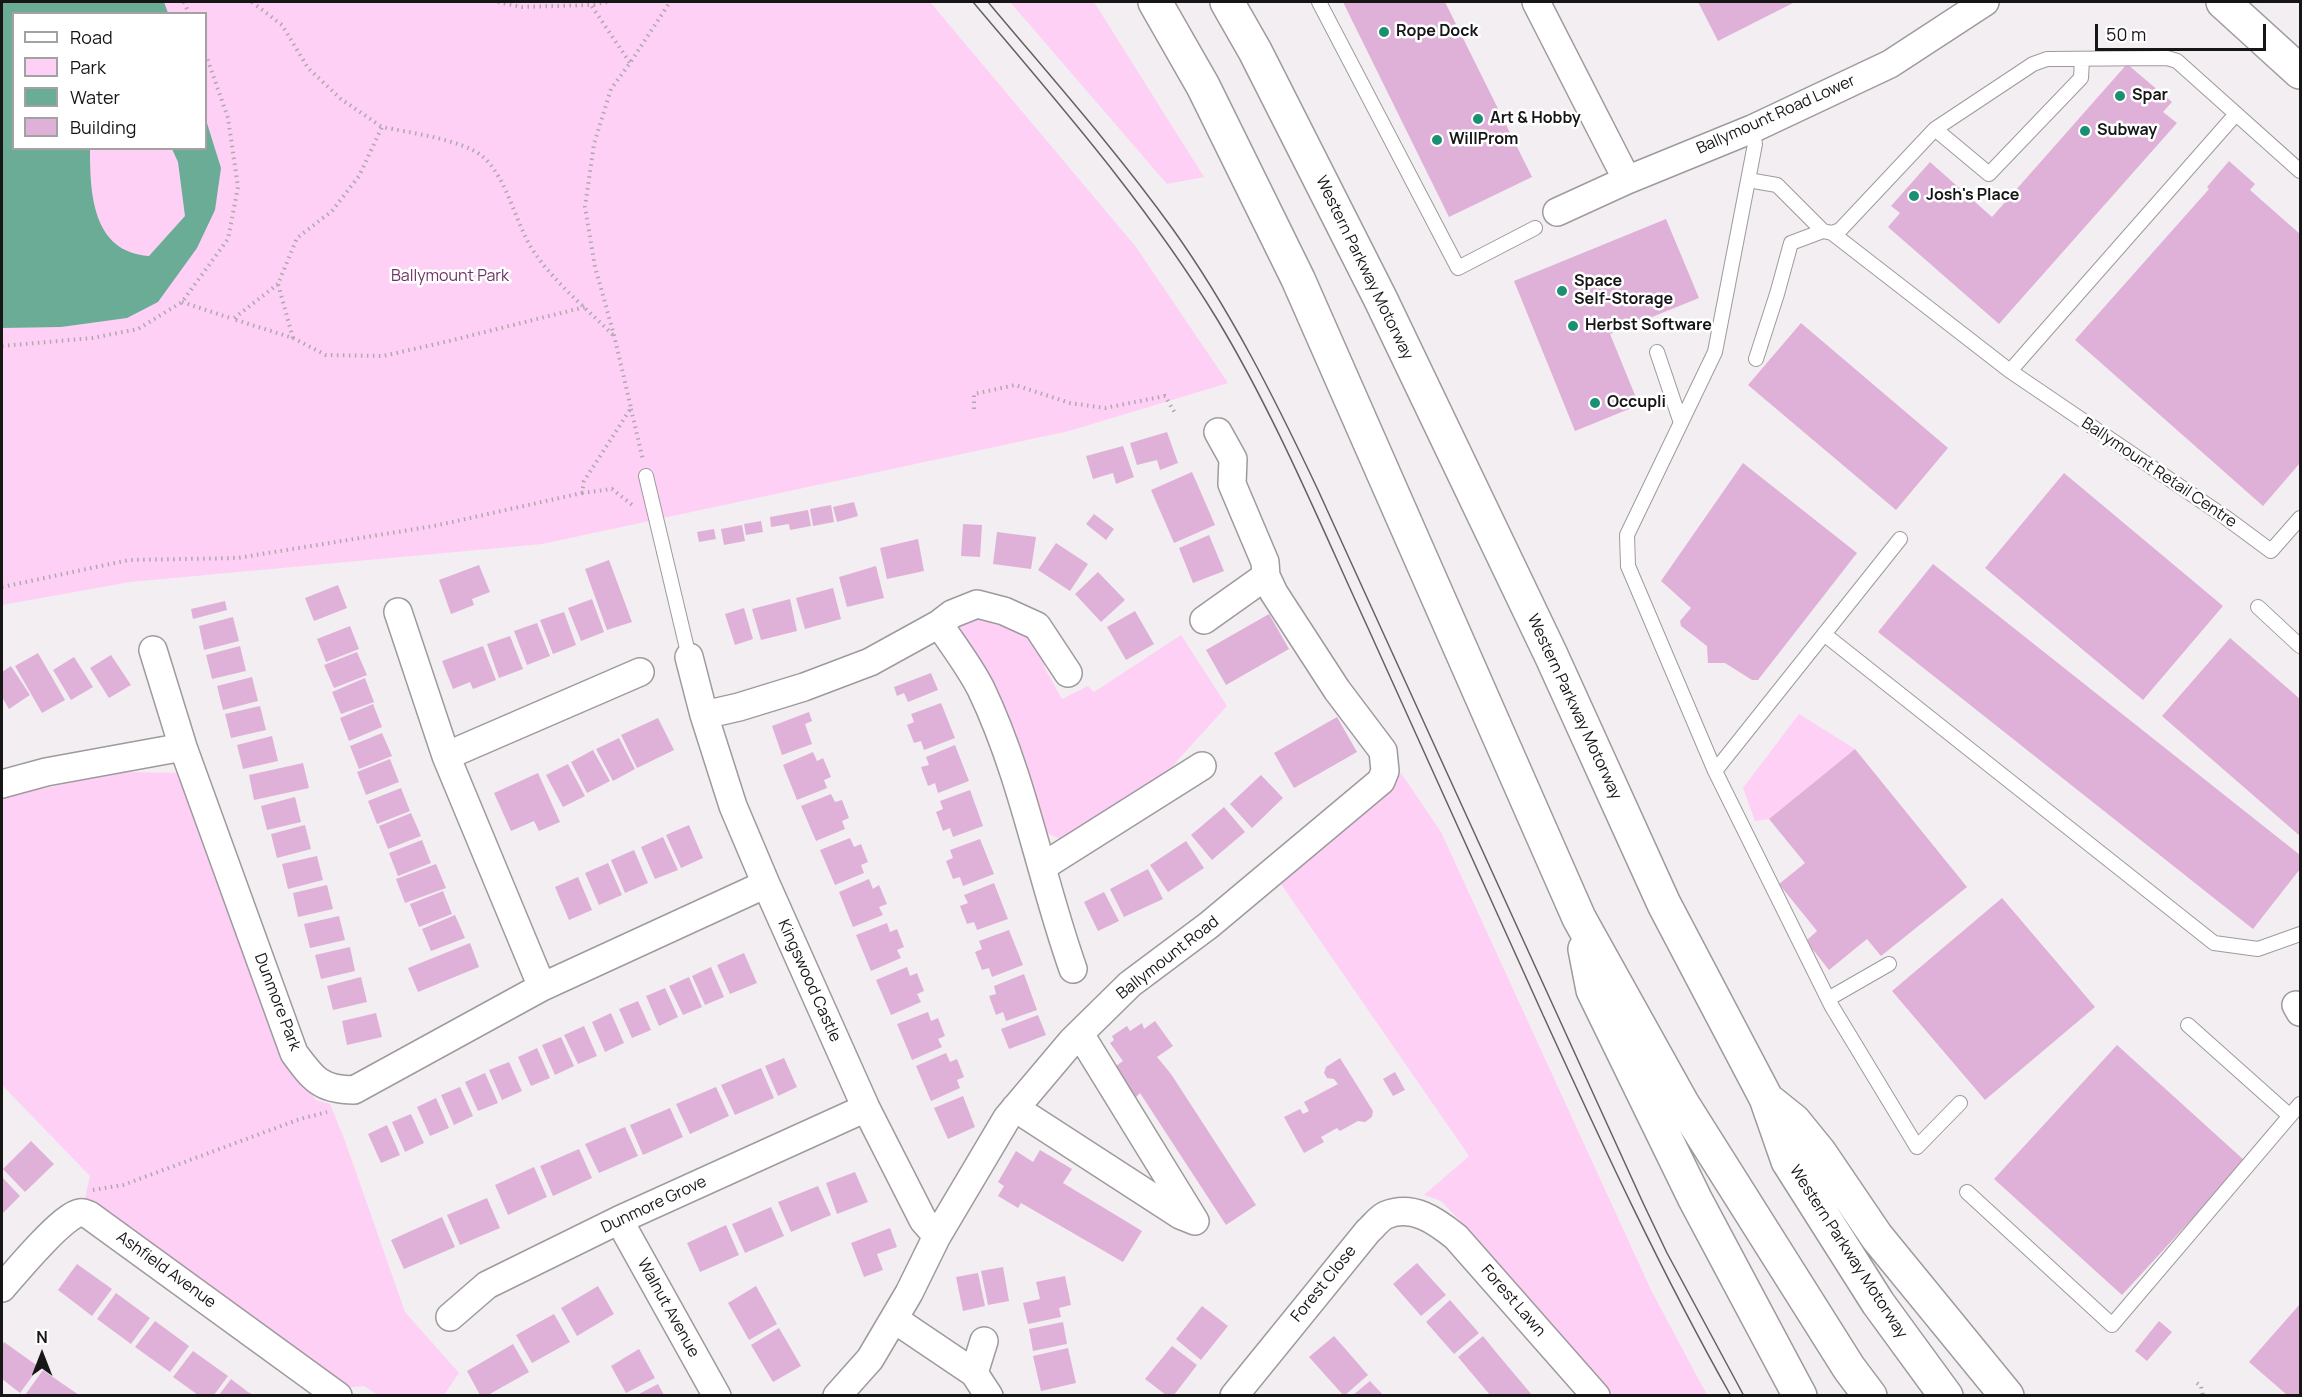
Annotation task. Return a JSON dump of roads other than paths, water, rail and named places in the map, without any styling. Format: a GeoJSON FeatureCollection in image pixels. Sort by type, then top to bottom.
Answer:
{"type":"FeatureCollection","features":[{"type":"Feature","properties":{"kind":"main road"},"geometry":{"type":"LineString","coordinates":[[1155,2],[1203,86],[1298,279],[1579,918],[1682,1103],[1843,1359],[1870,1395]]}},
{"type":"Feature","properties":{"kind":"main road","name":"Western Parkway Motorway"},"geometry":{"type":"LineString","coordinates":[[1227,2],[1255,51],[1381,300],[1551,655],[1664,904],[1766,1098],[1788,1161],[1878,1303],[1946,1395]]}},
{"type":"Feature","properties":{"kind":"main road"},"geometry":{"type":"LineString","coordinates":[[2223,2],[2301,72]]}},
{"type":"Feature","properties":{"kind":"main road"},"geometry":{"type":"LineString","coordinates":[[1579,918],[1593,990],[1695,1199],[1800,1395]]}},
{"type":"Feature","properties":{"kind":"main road"},"geometry":{"type":"LineString","coordinates":[[1766,1098],[1794,1121],[1820,1153],[1877,1237],[2007,1395]]}},
{"type":"Feature","properties":{"kind":"street"},"geometry":{"type":"LineString","coordinates":[[1536,2],[1627,180]]}},
{"type":"Feature","properties":{"kind":"street","name":"Ballymount Road Lower"},"geometry":{"type":"LineString","coordinates":[[1557,212],[1627,180],[1752,129],[1890,63],[1985,2]]}},
{"type":"Feature","properties":{"kind":"street","name":"Ballymount Road"},"geometry":{"type":"LineString","coordinates":[[837,1395],[870,1359],[894,1319],[937,1236],[1007,1118],[1072,1041],[1130,984],[1209,925],[1283,865],[1381,781],[1385,771],[1383,751],[1337,690],[1266,576],[1264,562],[1232,484],[1233,459],[1218,432]]}},
{"type":"Feature","properties":{"kind":"street"},"geometry":{"type":"LineString","coordinates":[[1204,620],[1266,576]]}},
{"type":"Feature","properties":{"kind":"street"},"geometry":{"type":"LineString","coordinates":[[704,715],[804,687],[870,662],[939,624],[952,614],[977,604],[1004,611],[1037,626],[1068,673]]}},
{"type":"Feature","properties":{"kind":"street"},"geometry":{"type":"LineString","coordinates":[[398,612],[446,756],[542,987]]}},
{"type":"Feature","properties":{"kind":"street"},"geometry":{"type":"LineString","coordinates":[[939,624],[980,687],[1004,742],[1023,798],[1056,919],[1073,969]]}},
{"type":"Feature","properties":{"kind":"street","name":"Dunmore Park"},"geometry":{"type":"LineString","coordinates":[[153,650],[183,747],[294,1053],[310,1076],[334,1090],[354,1090],[542,987],[766,884]]}},
{"type":"Feature","properties":{"kind":"street","name":"Kingswood Castle"},"geometry":{"type":"LineString","coordinates":[[689,657],[704,715],[734,806],[766,884],[866,1108],[923,1220],[937,1236]]}},
{"type":"Feature","properties":{"kind":"street"},"geometry":{"type":"LineString","coordinates":[[446,756],[640,672]]}},
{"type":"Feature","properties":{"kind":"street"},"geometry":{"type":"LineString","coordinates":[[2,784],[46,772],[183,747]]}},
{"type":"Feature","properties":{"kind":"street"},"geometry":{"type":"LineString","coordinates":[[1042,867],[1202,766]]}},
{"type":"Feature","properties":{"kind":"street"},"geometry":{"type":"LineString","coordinates":[[1015,1108],[1200,1228],[1080,1034]]}},
{"type":"Feature","properties":{"kind":"street","name":"Dunmore Grove"},"geometry":{"type":"LineString","coordinates":[[450,1317],[487,1285],[618,1220],[866,1108]]}},
{"type":"Feature","properties":{"kind":"street","name":"Forest Close"},"geometry":{"type":"LineString","coordinates":[[1242,1392],[1368,1231],[1385,1215],[1403,1212],[1424,1214]]}},
{"type":"Feature","properties":{"kind":"street","name":"Ashfield Avenue"},"geometry":{"type":"LineString","coordinates":[[2,1288],[58,1227],[72,1216],[80,1213],[89,1215],[338,1395]]}},
{"type":"Feature","properties":{"kind":"street","name":"Forest Lawn"},"geometry":{"type":"LineString","coordinates":[[1424,1214],[1456,1237],[1596,1395]]}},
{"type":"Feature","properties":{"kind":"street","name":"Walnut Avenue"},"geometry":{"type":"LineString","coordinates":[[618,1220],[717,1395]]}},
{"type":"Feature","properties":{"kind":"street"},"geometry":{"type":"LineString","coordinates":[[894,1319],[974,1373],[989,1395]]}},
{"type":"Feature","properties":{"kind":"street"},"geometry":{"type":"LineString","coordinates":[[974,1373],[984,1341]]}},
{"type":"Feature","properties":{"kind":"lane"},"geometry":{"type":"LineString","coordinates":[[1319,2],[1458,268],[1535,228]]}},
{"type":"Feature","properties":{"kind":"lane"},"geometry":{"type":"LineString","coordinates":[[1935,129],[1989,174],[2081,78],[2082,58]]}},
{"type":"Feature","properties":{"kind":"lane"},"geometry":{"type":"LineString","coordinates":[[1756,359],[1791,243],[1840,230],[1935,129],[2033,63],[2047,59],[2082,58],[2167,58],[2177,61],[2301,171]]}},
{"type":"Feature","properties":{"kind":"lane"},"geometry":{"type":"LineString","coordinates":[[2010,371],[2236,114]]}},
{"type":"Feature","properties":{"kind":"lane"},"geometry":{"type":"LineString","coordinates":[[1752,129],[1755,144],[1715,352],[1627,535],[1628,566],[1715,771],[1828,999],[1917,1147],[1960,1103]]}},
{"type":"Feature","properties":{"kind":"lane","name":"Ballymount Retail Centre"},"geometry":{"type":"LineString","coordinates":[[1748,180],[1777,185],[1827,232],[2010,371],[2225,517],[2271,551],[2301,518]]}},
{"type":"Feature","properties":{"kind":"lane"},"geometry":{"type":"LineString","coordinates":[[1657,352],[1681,423]]}},
{"type":"Feature","properties":{"kind":"lane"},"geometry":{"type":"LineString","coordinates":[[646,476],[689,657]]}},
{"type":"Feature","properties":{"kind":"lane"},"geometry":{"type":"LineString","coordinates":[[1715,771],[1900,539]]}},
{"type":"Feature","properties":{"kind":"lane"},"geometry":{"type":"LineString","coordinates":[[2258,607],[2301,646]]}},
{"type":"Feature","properties":{"kind":"lane"},"geometry":{"type":"LineString","coordinates":[[1824,634],[2214,943],[2258,950],[2301,934]]}},
{"type":"Feature","properties":{"kind":"lane"},"geometry":{"type":"LineString","coordinates":[[1828,999],[1889,964]]}},
{"type":"Feature","properties":{"kind":"lane"},"geometry":{"type":"LineString","coordinates":[[2187,1025],[2290,1116]]}},
{"type":"Feature","properties":{"kind":"lane"},"geometry":{"type":"LineString","coordinates":[[1967,1192],[2112,1325],[2301,1104]]}},
{"type":"Feature","properties":{"kind":"water"},"geometry":{"type":"Polygon","coordinates":[[[2,2],[164,2],[168,12],[12,12],[12,150],[90,150],[94,201],[98,218],[105,232],[116,244],[130,252],[149,256],[185,216],[178,162],[172,150],[207,150],[207,123],[221,168],[215,210],[197,248],[158,302],[127,318],[61,327],[2,328],[2,2]]]}},
{"type":"Feature","properties":{"kind":"tram line"},"geometry":{"type":"LineString","coordinates":[[973,2],[1132,195],[1217,319],[1259,394],[1297,471],[1610,1160],[1680,1302],[1731,1396]]}},
{"type":"Feature","properties":{"kind":"tram line"},"geometry":{"type":"LineString","coordinates":[[988,2],[1082,113],[1172,228],[1213,290],[1251,355],[1318,490],[1644,1205],[1667,1253],[1744,1396]]}},
{"type":"Feature","properties":{"kind":"place","name":"Rope Dock"},"geometry":{"type":"Point","coordinates":[1384,32]}},
{"type":"Feature","properties":{"kind":"place","name":"Spar"},"geometry":{"type":"Point","coordinates":[2120,96]}},
{"type":"Feature","properties":{"kind":"place","name":"Art & Hobby"},"geometry":{"type":"Point","coordinates":[1478,119]}},
{"type":"Feature","properties":{"kind":"place","name":"Subway"},"geometry":{"type":"Point","coordinates":[2085,131]}},
{"type":"Feature","properties":{"kind":"place","name":"WillProm"},"geometry":{"type":"Point","coordinates":[1437,140]}},
{"type":"Feature","properties":{"kind":"place","name":"Josh's Place"},"geometry":{"type":"Point","coordinates":[1914,196]}},
{"type":"Feature","properties":{"kind":"place","name":"Space Self-Storage"},"geometry":{"type":"Point","coordinates":[1562,291]}},
{"type":"Feature","properties":{"kind":"place","name":"Herbst Software"},"geometry":{"type":"Point","coordinates":[1573,326]}},
{"type":"Feature","properties":{"kind":"place","name":"Occupli"},"geometry":{"type":"Point","coordinates":[1595,403]}},
{"type":"Feature","properties":{"kind":"park label","name":"Ballymount Park"},"geometry":{"type":"Point","coordinates":[450,277]}}]}
